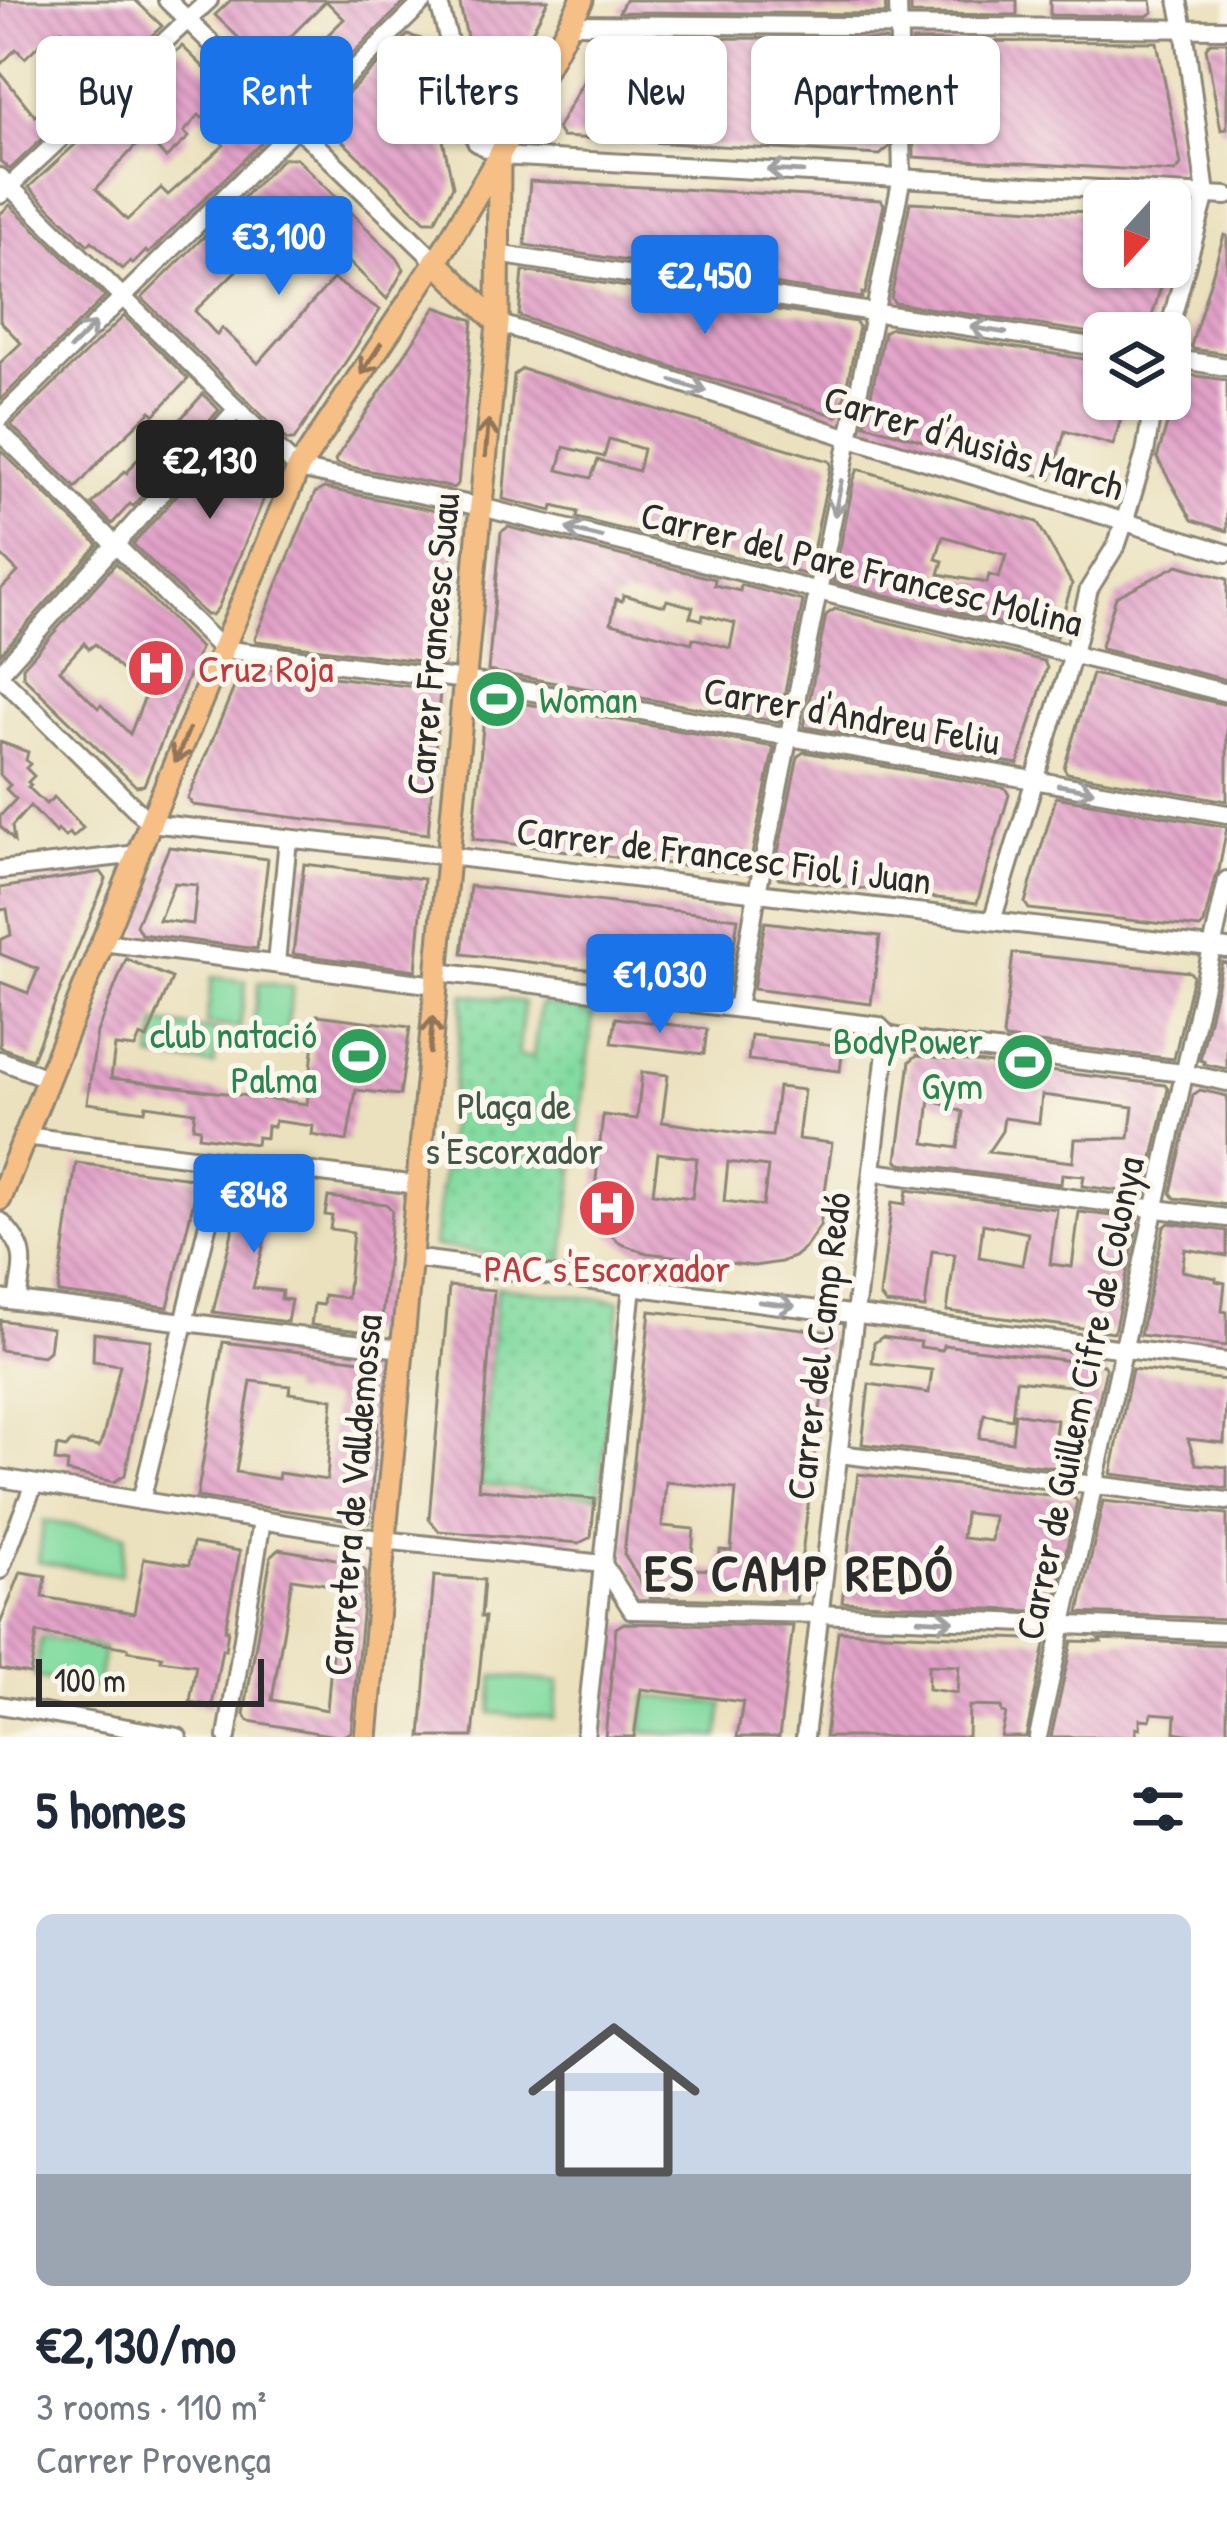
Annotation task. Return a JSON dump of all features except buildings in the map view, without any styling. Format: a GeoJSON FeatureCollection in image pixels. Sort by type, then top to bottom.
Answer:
{"type":"FeatureCollection","features":[{"type":"Feature","properties":{"kind":"main road"},"geometry":{"type":"LineString","coordinates":[[0,1198],[298,469],[499,156],[582,0]]}},
{"type":"Feature","properties":{"kind":"main road","name":"Carrer Francesc Suau"},"geometry":{"type":"LineString","coordinates":[[437,978],[498,323],[499,156]]}},
{"type":"Feature","properties":{"kind":"main road"},"geometry":{"type":"LineString","coordinates":[[435,261],[498,323]]}},
{"type":"Feature","properties":{"kind":"main road","name":"Carretera de Valldemossa"},"geometry":{"type":"LineString","coordinates":[[366,1737],[437,978]]}},
{"type":"Feature","properties":{"kind":"street"},"geometry":{"type":"LineString","coordinates":[[167,0],[204,36]]}},
{"type":"Feature","properties":{"kind":"street"},"geometry":{"type":"LineString","coordinates":[[209,0],[3,186],[298,469]]}},
{"type":"Feature","properties":{"kind":"street"},"geometry":{"type":"LineString","coordinates":[[353,71],[425,0]]}},
{"type":"Feature","properties":{"kind":"street"},"geometry":{"type":"LineString","coordinates":[[437,0],[476,142],[499,156],[1227,196]]}},
{"type":"Feature","properties":{"kind":"street"},"geometry":{"type":"LineString","coordinates":[[736,1008],[902,177],[898,0]]}},
{"type":"Feature","properties":{"kind":"street"},"geometry":{"type":"LineString","coordinates":[[1174,312],[1206,194],[1178,0]]}},
{"type":"Feature","properties":{"kind":"street"},"geometry":{"type":"LineString","coordinates":[[570,23],[1227,28]]}},
{"type":"Feature","properties":{"kind":"street"},"geometry":{"type":"LineString","coordinates":[[0,418],[279,144]]}},
{"type":"Feature","properties":{"kind":"street"},"geometry":{"type":"LineString","coordinates":[[315,144],[435,261]]}},
{"type":"Feature","properties":{"kind":"street"},"geometry":{"type":"LineString","coordinates":[[497,254],[1083,345]]}},
{"type":"Feature","properties":{"kind":"street","name":"Carrer d'Ausiàs March"},"geometry":{"type":"LineString","coordinates":[[498,323],[1227,554]]}},
{"type":"Feature","properties":{"kind":"street"},"geometry":{"type":"LineString","coordinates":[[1191,361],[1227,367]]}},
{"type":"Feature","properties":{"kind":"street"},"geometry":{"type":"LineString","coordinates":[[150,824],[0,674],[237,409]]}},
{"type":"Feature","properties":{"kind":"street"},"geometry":{"type":"LineString","coordinates":[[992,921],[1089,590],[1117,544],[1150,420]]}},
{"type":"Feature","properties":{"kind":"street"},"geometry":{"type":"LineString","coordinates":[[0,432],[222,649]]}},
{"type":"Feature","properties":{"kind":"street","name":"Carrer del Pare Francesc Molina"},"geometry":{"type":"LineString","coordinates":[[298,469],[481,507],[1227,693]]}},
{"type":"Feature","properties":{"kind":"street","name":"Carrer d'Andreu Feliu"},"geometry":{"type":"LineString","coordinates":[[222,649],[465,680],[1227,814]]}},
{"type":"Feature","properties":{"kind":"street","name":"Carrer de Francesc Fiol i Juan"},"geometry":{"type":"LineString","coordinates":[[150,824],[1219,948]]}},
{"type":"Feature","properties":{"kind":"street"},"geometry":{"type":"LineString","coordinates":[[276,963],[288,839]]}},
{"type":"Feature","properties":{"kind":"street"},"geometry":{"type":"LineString","coordinates":[[0,870],[138,854]]}},
{"type":"Feature","properties":{"kind":"street","name":"Carrer de Guillem Cifre de Colonya"},"geometry":{"type":"LineString","coordinates":[[1038,1737],[1184,1073],[1219,948],[1227,880]]}},
{"type":"Feature","properties":{"kind":"street"},"geometry":{"type":"LineString","coordinates":[[102,942],[736,1008],[879,1026],[888,1035],[994,1051],[1227,1082]]}},
{"type":"Feature","properties":{"kind":"street","name":"Carrer del Camp Redó"},"geometry":{"type":"LineString","coordinates":[[805,1737],[888,1035]]}},
{"type":"Feature","properties":{"kind":"street"},"geometry":{"type":"LineString","coordinates":[[0,1060],[49,1078]]}},
{"type":"Feature","properties":{"kind":"street"},"geometry":{"type":"LineString","coordinates":[[25,1136],[417,1185]]}},
{"type":"Feature","properties":{"kind":"street"},"geometry":{"type":"LineString","coordinates":[[141,1501],[223,1160]]}},
{"type":"Feature","properties":{"kind":"street"},"geometry":{"type":"LineString","coordinates":[[872,1172],[1227,1218]]}},
{"type":"Feature","properties":{"kind":"street"},"geometry":{"type":"LineString","coordinates":[[4,1225],[24,1252],[7,1299],[402,1349]]}},
{"type":"Feature","properties":{"kind":"street"},"geometry":{"type":"LineString","coordinates":[[411,1258],[1227,1362]]}},
{"type":"Feature","properties":{"kind":"street"},"geometry":{"type":"LineString","coordinates":[[585,1737],[632,1286]]}},
{"type":"Feature","properties":{"kind":"street"},"geometry":{"type":"LineString","coordinates":[[838,1454],[1227,1501]]}},
{"type":"Feature","properties":{"kind":"street"},"geometry":{"type":"LineString","coordinates":[[0,1478],[384,1540],[603,1564]]}},
{"type":"Feature","properties":{"kind":"street"},"geometry":{"type":"LineString","coordinates":[[0,1570],[34,1484]]}},
{"type":"Feature","properties":{"kind":"street"},"geometry":{"type":"LineString","coordinates":[[227,1737],[262,1520]]}},
{"type":"Feature","properties":{"kind":"street"},"geometry":{"type":"LineString","coordinates":[[603,1564],[632,1610],[1227,1633]]}},
{"type":"Feature","properties":{"kind":"street"},"geometry":{"type":"LineString","coordinates":[[0,1705],[178,1737]]}},
{"type":"Feature","properties":{"kind":"green space"},"geometry":{"type":"Polygon","coordinates":[[[293,222],[325,254],[302,277],[270,245],[293,222]]]}},
{"type":"Feature","properties":{"kind":"green space"},"geometry":{"type":"Polygon","coordinates":[[[212,977],[246,981],[240,1028],[206,1024],[212,977]]]}},
{"type":"Feature","properties":{"kind":"green space"},"geometry":{"type":"Polygon","coordinates":[[[259,982],[293,987],[286,1035],[252,1030],[259,982]]]}},
{"type":"Feature","properties":{"kind":"green space","name":"Plaça de s'Escorxador"},"geometry":{"type":"Polygon","coordinates":[[[464,994],[524,1002],[518,1056],[533,1057],[540,1004],[588,1010],[593,1015],[563,1264],[434,1246],[464,994]]]}},
{"type":"Feature","properties":{"kind":"green space"},"geometry":{"type":"Polygon","coordinates":[[[157,1023],[218,1031],[214,1065],[151,1058],[157,1023]]]}},
{"type":"Feature","properties":{"kind":"green space"},"geometry":{"type":"Polygon","coordinates":[[[497,1287],[620,1301],[599,1496],[480,1485],[497,1287]]]}},
{"type":"Feature","properties":{"kind":"green space"},"geometry":{"type":"Polygon","coordinates":[[[44,1521],[126,1534],[120,1575],[38,1562],[44,1521]]]}},
{"type":"Feature","properties":{"kind":"green space"},"geometry":{"type":"Polygon","coordinates":[[[41,1637],[104,1648],[97,1688],[34,1677],[41,1637]]]}},
{"type":"Feature","properties":{"kind":"green space"},"geometry":{"type":"Polygon","coordinates":[[[494,1676],[559,1682],[555,1719],[491,1713],[494,1676]]]}},
{"type":"Feature","properties":{"kind":"green space"},"geometry":{"type":"Polygon","coordinates":[[[646,1696],[723,1704],[719,1737],[642,1732],[646,1696]]]}},
{"type":"Feature","properties":{"kind":"place","name":"Cruz Roja"},"geometry":{"type":"Point","coordinates":[156,668]}},
{"type":"Feature","properties":{"kind":"place","name":"Woman"},"geometry":{"type":"Point","coordinates":[497,699]}},
{"type":"Feature","properties":{"kind":"place","name":"club natació Palma"},"geometry":{"type":"Point","coordinates":[359,1056]}},
{"type":"Feature","properties":{"kind":"place","name":"BodyPower Gym"},"geometry":{"type":"Point","coordinates":[1025,1062]}},
{"type":"Feature","properties":{"kind":"place","name":"PAC s'Escorxador"},"geometry":{"type":"Point","coordinates":[607,1208]}},
{"type":"Feature","properties":{"kind":"district","name":"ES CAMP REDÓ"},"geometry":{"type":"Point","coordinates":[800,1573]}}]}
